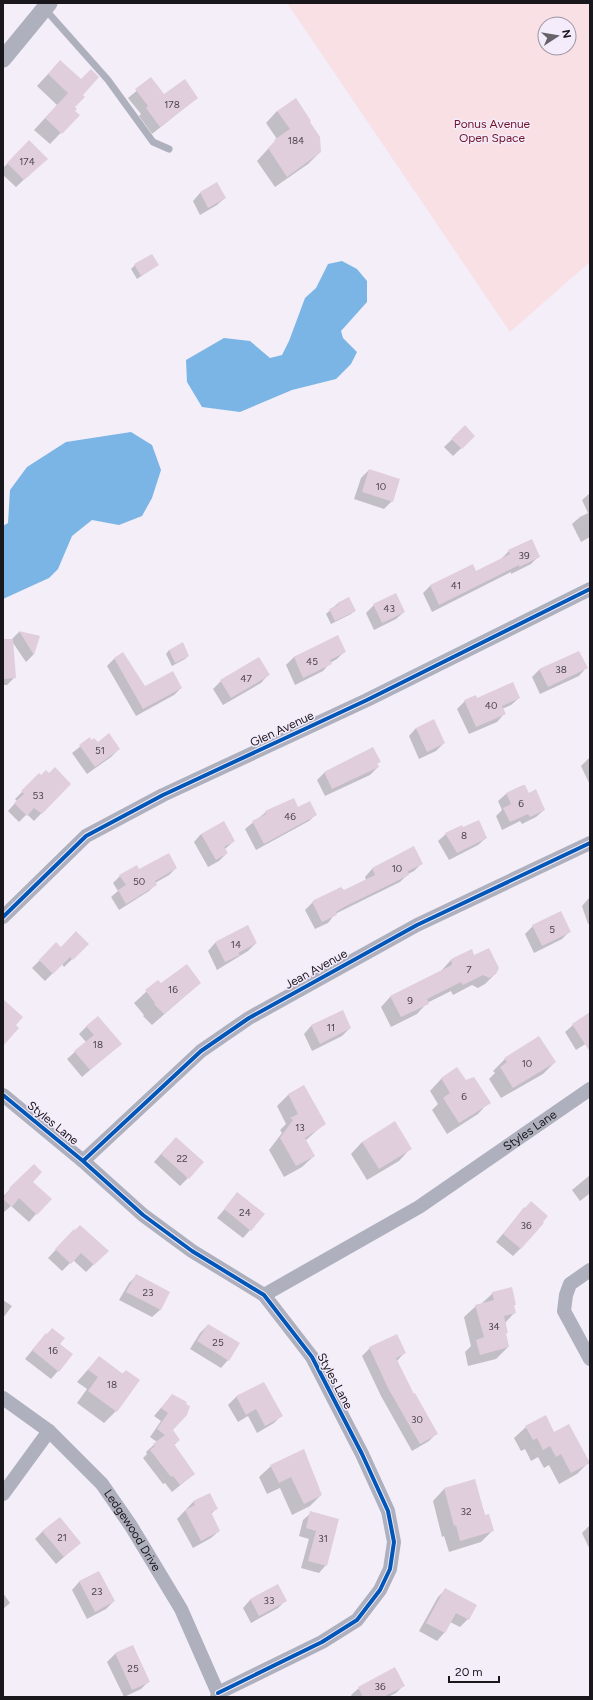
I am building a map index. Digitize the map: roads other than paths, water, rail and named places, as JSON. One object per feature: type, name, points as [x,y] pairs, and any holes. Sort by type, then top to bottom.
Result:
[{"type":"street","points":[[3,59],[46,6]]},
{"type":"street","name":"Glen Avenue","points":[[3,916],[86,836],[163,796],[367,700],[590,589]]},
{"type":"street","name":"Jean Avenue","points":[[83,1161],[201,1051],[249,1018],[417,924],[590,843]]},
{"type":"street","name":"Styles Lane","points":[[264,1295],[419,1207],[590,1089]]},
{"type":"street","name":"Styles Lane","points":[[3,1096],[83,1161],[143,1215],[186,1247],[264,1295],[312,1357],[362,1454],[388,1511],[394,1542],[390,1568],[380,1590],[357,1620],[322,1642],[217,1695]]},
{"type":"street","points":[[590,1270],[570,1284],[566,1295],[564,1311],[590,1359]]},
{"type":"street","name":"Ledgewood Drive","points":[[3,1398],[49,1431],[102,1484],[131,1526],[181,1609],[217,1695]]},
{"type":"street","points":[[3,1494],[49,1431]]},
{"type":"lane","points":[[46,6],[108,80],[153,142],[169,149]]},
{"type":"water","points":[[342,261],[357,269],[367,281],[367,302],[341,331],[343,338],[357,352],[351,364],[336,379],[292,390],[240,412],[202,407],[187,382],[186,360],[224,338],[250,341],[270,358],[282,355],[289,341],[305,298],[316,288],[328,264]]},
{"type":"water","points":[[131,432],[152,445],[161,470],[152,498],[142,516],[119,525],[92,520],[72,536],[58,569],[49,578],[3,599],[3,526],[8,523],[10,490],[27,467],[66,442]]},
{"type":"park label","name":"Ponus Avenue Open Space","points":[[492,131]]}]
